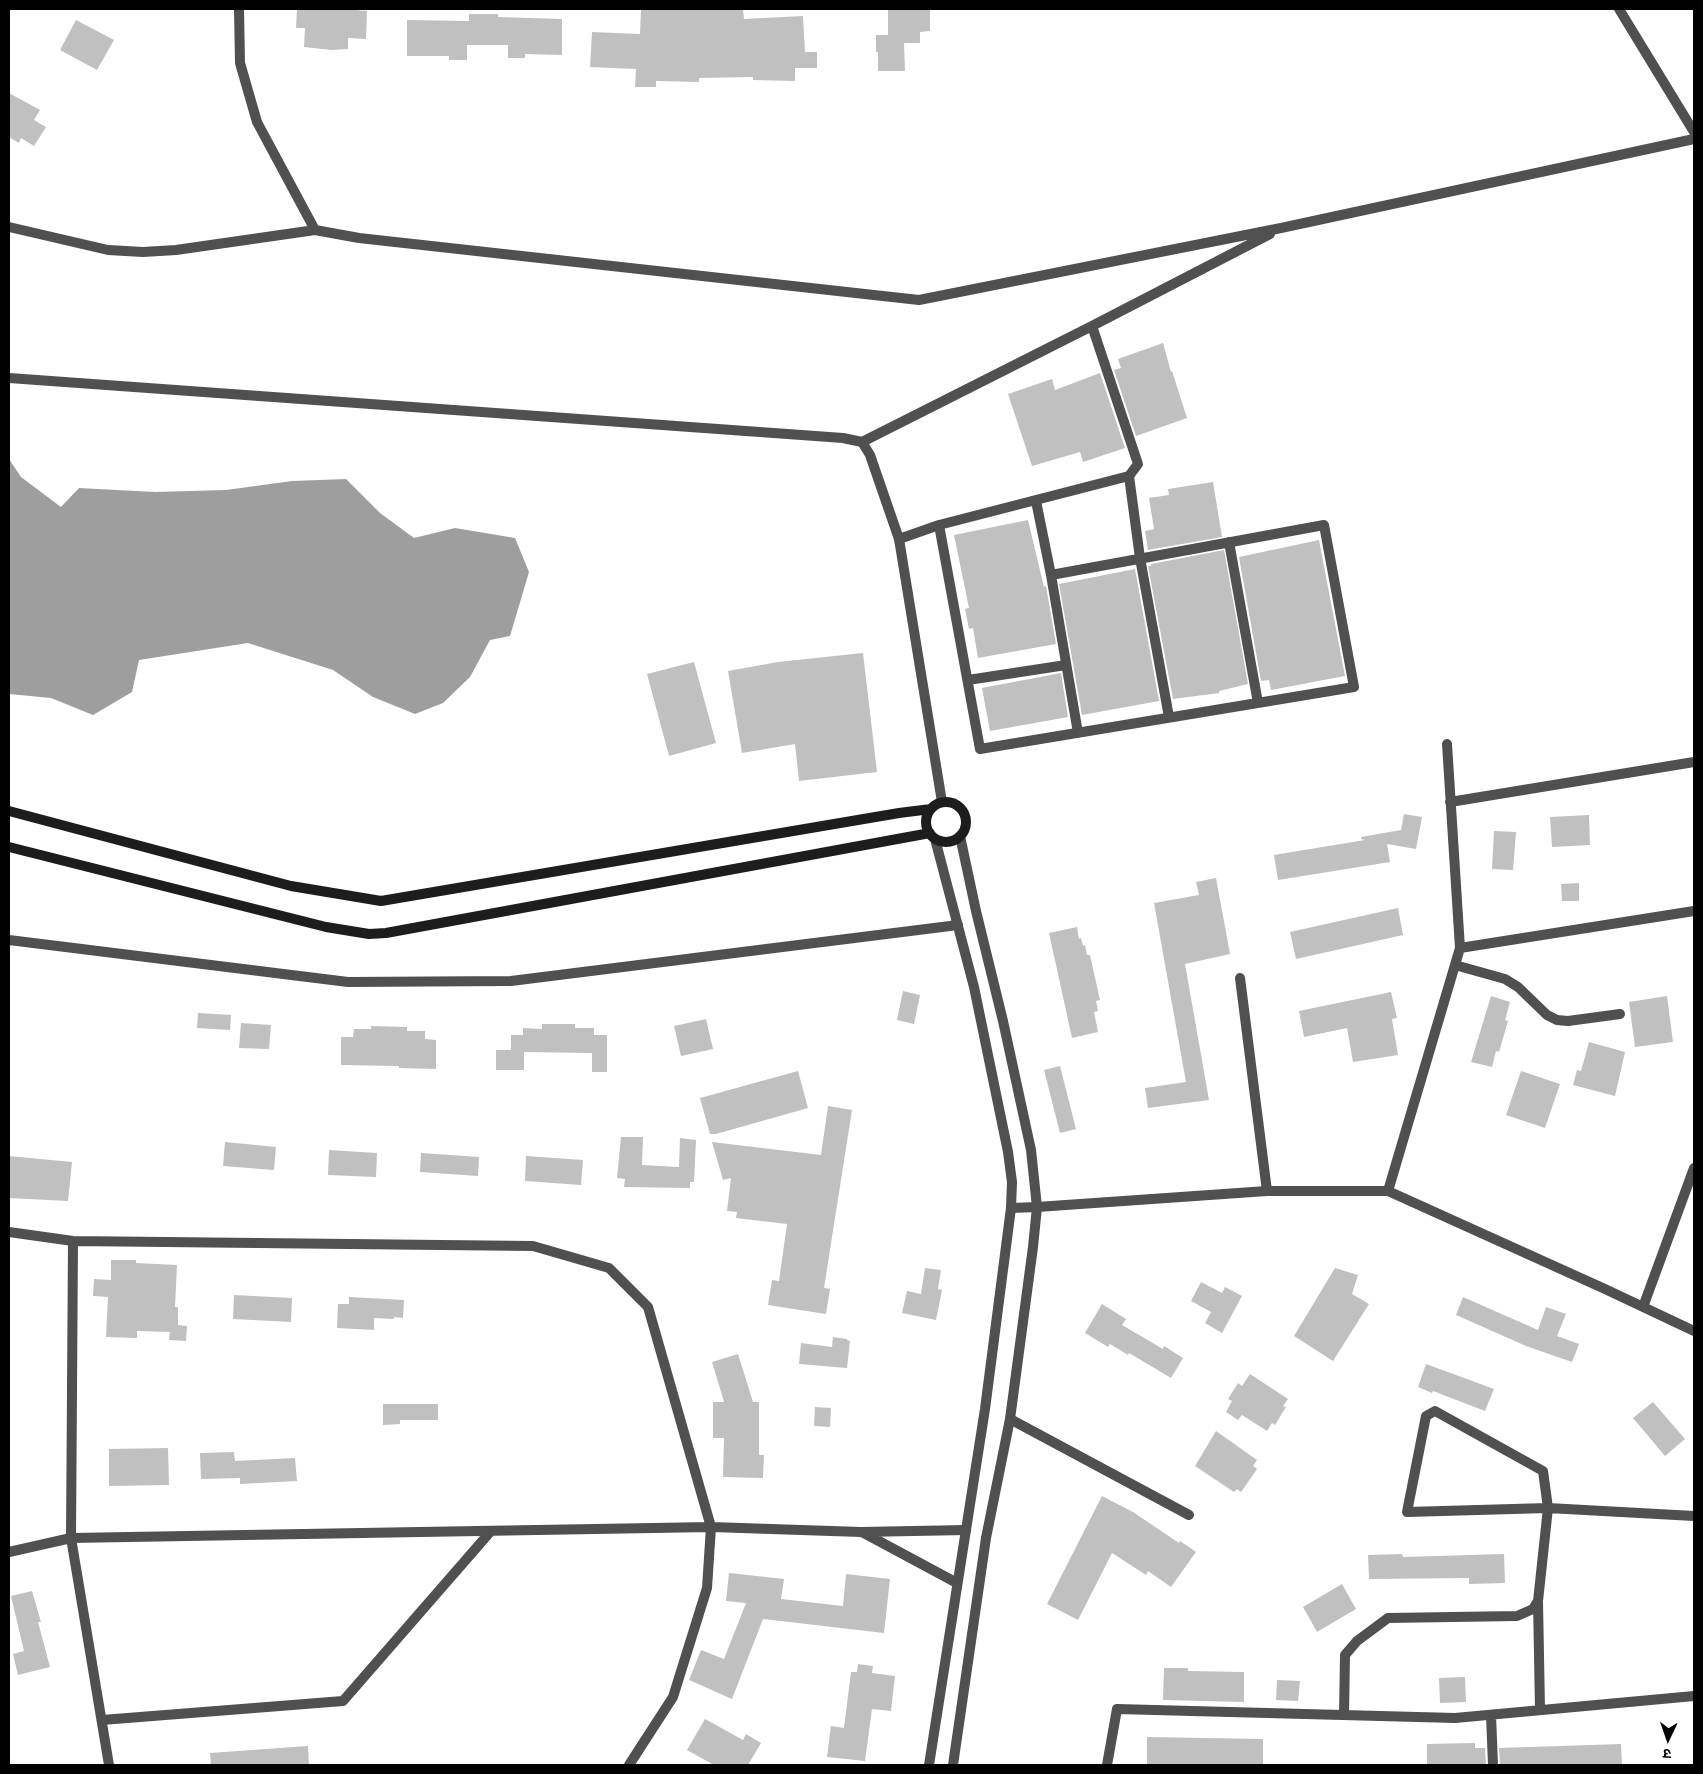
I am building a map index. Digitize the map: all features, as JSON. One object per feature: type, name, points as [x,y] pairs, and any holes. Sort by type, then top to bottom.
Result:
[{"type":"main road","points":[[9,811],[291,886],[381,901],[931,808],[942,802],[956,803],[965,813],[966,826],[960,836],[954,841],[947,842],[932,836],[386,933],[368,934],[326,927],[9,847]]},
{"type":"main road","points":[[931,808],[926,821],[932,836]]},
{"type":"street","points":[[239,9],[240,63],[257,122],[315,230]]},
{"type":"street","points":[[1619,9],[1694,132]]},
{"type":"street","points":[[9,227],[108,250],[143,252],[176,250],[315,230],[359,238],[919,300],[1281,228],[1694,139]]},
{"type":"street","points":[[9,378],[823,436],[862,442],[1281,228]]},
{"type":"street","points":[[899,539],[938,525],[1129,476],[1138,464],[1092,326]]},
{"type":"street","points":[[862,442],[870,455],[899,539],[942,802]]},
{"type":"street","points":[[1129,476],[1140,558],[1169,718]]},
{"type":"street","points":[[1036,501],[1051,575],[1078,733]]},
{"type":"street","points":[[938,525],[980,749],[1354,686],[1324,525],[1051,575]]},
{"type":"street","points":[[1229,542],[1258,703]]},
{"type":"street","points":[[968,680],[1066,665]]},
{"type":"street","points":[[1388,1191],[1460,948],[1447,744]]},
{"type":"street","points":[[1450,802],[1694,762]]},
{"type":"street","points":[[929,1765],[985,1409],[1012,1208],[1012,1182],[1008,1152],[974,987],[932,836]]},
{"type":"street","points":[[953,1765],[986,1538],[1010,1419],[1037,1207],[1031,1150],[960,836]]},
{"type":"street","points":[[1460,948],[1694,911]]},
{"type":"street","points":[[9,940],[348,982],[511,981],[958,925]]},
{"type":"street","points":[[1455,965],[1505,979],[1518,987],[1546,1015],[1557,1020],[1568,1021],[1620,1014]]},
{"type":"street","points":[[1240,978],[1267,1192]]},
{"type":"street","points":[[1643,1307],[1694,1168]]},
{"type":"street","points":[[1012,1208],[1267,1192],[1388,1191],[1694,1331]]},
{"type":"street","points":[[9,1232],[73,1241],[533,1246],[609,1268],[648,1307],[711,1527],[707,1588],[673,1697],[629,1765]]},
{"type":"street","points":[[73,1241],[71,1538],[109,1765]]},
{"type":"street","points":[[1540,1710],[1538,1601],[1548,1508],[1543,1471],[1435,1411],[1426,1416],[1407,1512],[1548,1508],[1694,1516]]},
{"type":"street","points":[[1010,1419],[1189,1515]]},
{"type":"street","points":[[9,1552],[71,1538],[711,1527],[861,1532],[966,1530]]},
{"type":"street","points":[[102,1720],[343,1701],[491,1531]]},
{"type":"street","points":[[861,1532],[957,1583]]},
{"type":"street","points":[[1344,1715],[1345,1655],[1357,1640],[1388,1618],[1516,1616],[1533,1609],[1538,1601]]},
{"type":"street","points":[[1107,1765],[1117,1709],[1455,1718],[1694,1696]]},
{"type":"street","points":[[1491,1715],[1493,1765]]},
{"type":"shaded area","points":[[9,459],[21,477],[61,507],[79,488],[155,492],[226,490],[292,481],[346,479],[380,513],[414,538],[455,528],[515,538],[529,572],[510,636],[490,640],[470,677],[443,703],[415,714],[373,697],[333,670],[248,643],[139,660],[132,692],[93,715],[51,698],[9,694]]},
{"type":"building","points":[[297,9],[367,11],[366,39],[348,38],[348,49],[332,50],[304,47],[305,28],[296,28]]},
{"type":"building","points":[[641,9],[743,9],[744,19],[803,16],[805,52],[817,52],[817,68],[795,68],[795,81],[753,80],[753,77],[699,78],[699,82],[656,81],[656,87],[635,87],[636,69],[590,67],[592,32],[640,34]]},
{"type":"building","points":[[888,9],[930,9],[930,31],[920,32],[920,43],[904,43],[905,71],[878,71],[876,35],[888,35]]},
{"type":"building","points":[[469,14],[498,14],[498,17],[562,19],[562,55],[525,54],[525,58],[508,58],[508,45],[467,45],[467,60],[449,60],[449,56],[407,56],[407,20],[469,21]]},
{"type":"building","points":[[76,20],[114,40],[97,70],[60,50]]},
{"type":"building","points":[[9,93],[40,110],[34,120],[46,127],[34,146],[21,138],[19,143],[9,137]]},
{"type":"building","points":[[1163,343],[1187,418],[1136,436],[1114,370],[1121,368],[1118,359]]},
{"type":"building","points":[[1100,373],[1125,448],[1083,462],[1080,452],[1032,466],[1008,394],[1052,379],[1055,390]]},
{"type":"building","points":[[1213,482],[1222,537],[1148,550],[1145,531],[1154,529],[1149,498],[1169,495],[1168,489]]},
{"type":"building","points":[[1028,520],[1044,587],[1046,586],[1056,644],[978,658],[973,628],[969,629],[965,609],[969,608],[954,535]]},
{"type":"building","points":[[1319,540],[1345,676],[1271,690],[1269,680],[1261,681],[1239,557]]},
{"type":"building","points":[[1224,550],[1248,684],[1219,691],[1219,693],[1173,699],[1148,566]]},
{"type":"building","points":[[1135,569],[1159,701],[1082,715],[1059,584]]},
{"type":"building","points":[[863,653],[877,772],[799,781],[795,744],[742,753],[728,671],[778,662]]},
{"type":"building","points":[[694,662],[716,743],[669,756],[647,674]]},
{"type":"building","points":[[1061,673],[1068,717],[990,731],[982,688]]},
{"type":"building","points":[[1404,814],[1422,817],[1416,849],[1387,844],[1390,862],[1278,880],[1274,855],[1365,840],[1361,839],[1361,837],[1401,830]]},
{"type":"building","points":[[1589,815],[1590,845],[1552,847],[1550,817]]},
{"type":"building","points":[[1494,831],[1516,832],[1513,870],[1492,869]]},
{"type":"building","points":[[1216,878],[1230,954],[1185,964],[1209,1100],[1148,1108],[1145,1088],[1186,1082],[1154,903],[1199,895],[1196,882]]},
{"type":"building","points":[[1579,883],[1579,901],[1562,901],[1561,884]]},
{"type":"building","points":[[1398,908],[1403,935],[1296,959],[1290,932]]},
{"type":"building","points":[[1077,927],[1079,939],[1081,938],[1083,946],[1085,945],[1087,955],[1090,955],[1100,1000],[1096,1001],[1098,1011],[1094,1012],[1098,1032],[1072,1038],[1049,933]]},
{"type":"building","points":[[903,991],[920,995],[914,1024],[897,1020]]},
{"type":"building","points":[[1391,992],[1397,1018],[1392,1019],[1398,1055],[1353,1062],[1347,1028],[1304,1037],[1299,1011]]},
{"type":"building","points":[[1491,996],[1510,1002],[1505,1020],[1508,1021],[1499,1052],[1496,1051],[1492,1067],[1471,1062]]},
{"type":"building","points":[[1667,996],[1673,1042],[1635,1047],[1629,1002]]},
{"type":"building","points":[[198,1013],[231,1015],[230,1030],[197,1028]]},
{"type":"building","points":[[706,1019],[713,1049],[681,1056],[674,1026]]},
{"type":"building","points":[[241,1023],[271,1025],[269,1049],[239,1048]]},
{"type":"building","points":[[542,1024],[575,1024],[575,1028],[594,1028],[594,1035],[607,1035],[607,1072],[592,1072],[592,1053],[524,1052],[524,1070],[496,1070],[496,1050],[511,1050],[511,1035],[523,1035],[523,1028],[542,1029]]},
{"type":"building","points":[[371,1026],[407,1027],[407,1031],[425,1031],[425,1039],[436,1040],[436,1069],[341,1065],[341,1037],[353,1037],[354,1029],[371,1029]]},
{"type":"building","points":[[1589,1042],[1625,1052],[1615,1096],[1573,1085],[1577,1070],[1581,1071]]},
{"type":"building","points":[[1060,1066],[1076,1129],[1060,1133],[1044,1070]]},
{"type":"building","points":[[798,1071],[808,1108],[716,1134],[710,1134],[700,1098]]},
{"type":"building","points":[[1521,1071],[1560,1084],[1545,1128],[1506,1115]]},
{"type":"building","points":[[828,1106],[852,1110],[824,1288],[830,1289],[826,1314],[768,1305],[772,1280],[779,1281],[787,1224],[736,1218],[737,1212],[727,1211],[731,1178],[723,1180],[712,1142],[821,1155]]},
{"type":"building","points":[[621,1137],[643,1137],[642,1165],[679,1167],[680,1138],[696,1140],[694,1182],[690,1182],[690,1188],[624,1187],[625,1179],[617,1178]]},
{"type":"building","points":[[225,1142],[276,1147],[274,1170],[223,1166]]},
{"type":"building","points":[[329,1150],[377,1153],[376,1177],[328,1175]]},
{"type":"building","points":[[421,1153],[479,1157],[478,1176],[420,1172]]},
{"type":"building","points":[[9,1156],[72,1162],[68,1201],[9,1198]]},
{"type":"building","points":[[526,1156],[583,1160],[581,1185],[525,1181]]},
{"type":"building","points":[[111,1260],[136,1260],[136,1263],[177,1265],[175,1307],[178,1307],[178,1325],[187,1326],[186,1341],[169,1340],[170,1332],[137,1331],[137,1338],[106,1337],[108,1297],[93,1296],[94,1279],[111,1280]]},
{"type":"building","points":[[925,1268],[941,1270],[938,1289],[942,1290],[936,1320],[902,1313],[907,1291],[921,1294]]},
{"type":"building","points":[[1335,1268],[1358,1275],[1352,1294],[1369,1304],[1333,1361],[1294,1336]]},
{"type":"building","points":[[1201,1282],[1222,1293],[1225,1287],[1242,1296],[1222,1333],[1205,1323],[1211,1312],[1191,1301]]},
{"type":"building","points":[[234,1295],[292,1298],[291,1322],[233,1319]]},
{"type":"building","points":[[349,1297],[404,1300],[403,1318],[374,1318],[374,1330],[337,1328],[338,1304],[349,1304]]},
{"type":"building","points":[[1463,1297],[1538,1330],[1546,1307],[1566,1314],[1557,1336],[1579,1344],[1572,1362],[1526,1346],[1456,1315]]},
{"type":"building","points":[[1102,1304],[1126,1319],[1122,1325],[1163,1349],[1164,1346],[1183,1358],[1171,1378],[1129,1353],[1128,1355],[1110,1344],[1108,1347],[1085,1333]]},
{"type":"building","points":[[833,1337],[850,1341],[847,1368],[799,1364],[801,1343],[832,1347]]},
{"type":"building","points":[[738,1354],[753,1402],[759,1402],[759,1455],[764,1455],[763,1478],[723,1477],[724,1438],[713,1438],[713,1402],[724,1402],[712,1362]]},
{"type":"building","points":[[1426,1364],[1494,1389],[1485,1411],[1418,1387]]},
{"type":"building","points":[[1250,1374],[1288,1399],[1283,1406],[1286,1407],[1275,1425],[1272,1423],[1267,1431],[1242,1415],[1238,1420],[1226,1412],[1232,1401],[1228,1399],[1238,1383],[1242,1386]]},
{"type":"building","points":[[1653,1402],[1685,1439],[1665,1456],[1633,1418]]},
{"type":"building","points":[[383,1404],[438,1404],[438,1420],[400,1420],[400,1424],[383,1425]]},
{"type":"building","points":[[815,1407],[831,1408],[830,1427],[814,1426]]},
{"type":"building","points":[[1216,1431],[1257,1460],[1253,1466],[1257,1469],[1241,1492],[1237,1489],[1234,1492],[1195,1466]]},
{"type":"building","points":[[168,1448],[169,1485],[109,1486],[109,1449]]},
{"type":"building","points":[[234,1452],[235,1461],[295,1458],[297,1481],[240,1484],[240,1478],[201,1479],[200,1453]]},
{"type":"building","points":[[1102,1496],[1133,1512],[1179,1543],[1180,1541],[1196,1552],[1171,1587],[1148,1571],[1146,1575],[1112,1553],[1078,1620],[1047,1604]]},
{"type":"building","points":[[1402,1554],[1403,1557],[1504,1554],[1505,1583],[1469,1584],[1469,1578],[1369,1579],[1368,1555]]},
{"type":"building","points":[[729,1573],[784,1579],[781,1599],[843,1606],[846,1574],[890,1579],[884,1633],[763,1619],[732,1699],[689,1680],[701,1650],[724,1659],[746,1603],[726,1601]]},
{"type":"building","points":[[1342,1584],[1356,1609],[1317,1632],[1303,1607]]},
{"type":"building","points":[[32,1591],[41,1622],[38,1622],[50,1667],[18,1675],[13,1654],[24,1651],[11,1596]]},
{"type":"building","points":[[858,1664],[873,1666],[872,1673],[895,1676],[891,1711],[872,1709],[865,1761],[827,1757],[831,1726],[844,1728],[851,1672],[857,1672]]},
{"type":"building","points":[[1164,1668],[1188,1668],[1188,1671],[1244,1672],[1244,1702],[1163,1700]]},
{"type":"building","points":[[1465,1677],[1466,1702],[1440,1703],[1439,1678]]},
{"type":"building","points":[[1277,1680],[1300,1681],[1298,1701],[1276,1700]]},
{"type":"building","points":[[705,1719],[743,1740],[746,1734],[761,1743],[748,1765],[714,1765],[687,1750]]},
{"type":"building","points":[[1147,1737],[1263,1739],[1263,1765],[1147,1765]]},
{"type":"building","points":[[1475,1743],[1475,1748],[1485,1748],[1486,1765],[1427,1765],[1427,1744]]},
{"type":"building","points":[[1621,1744],[1622,1765],[1500,1765],[1499,1748]]},
{"type":"building","points":[[308,1746],[309,1765],[211,1765],[210,1753]]}]
